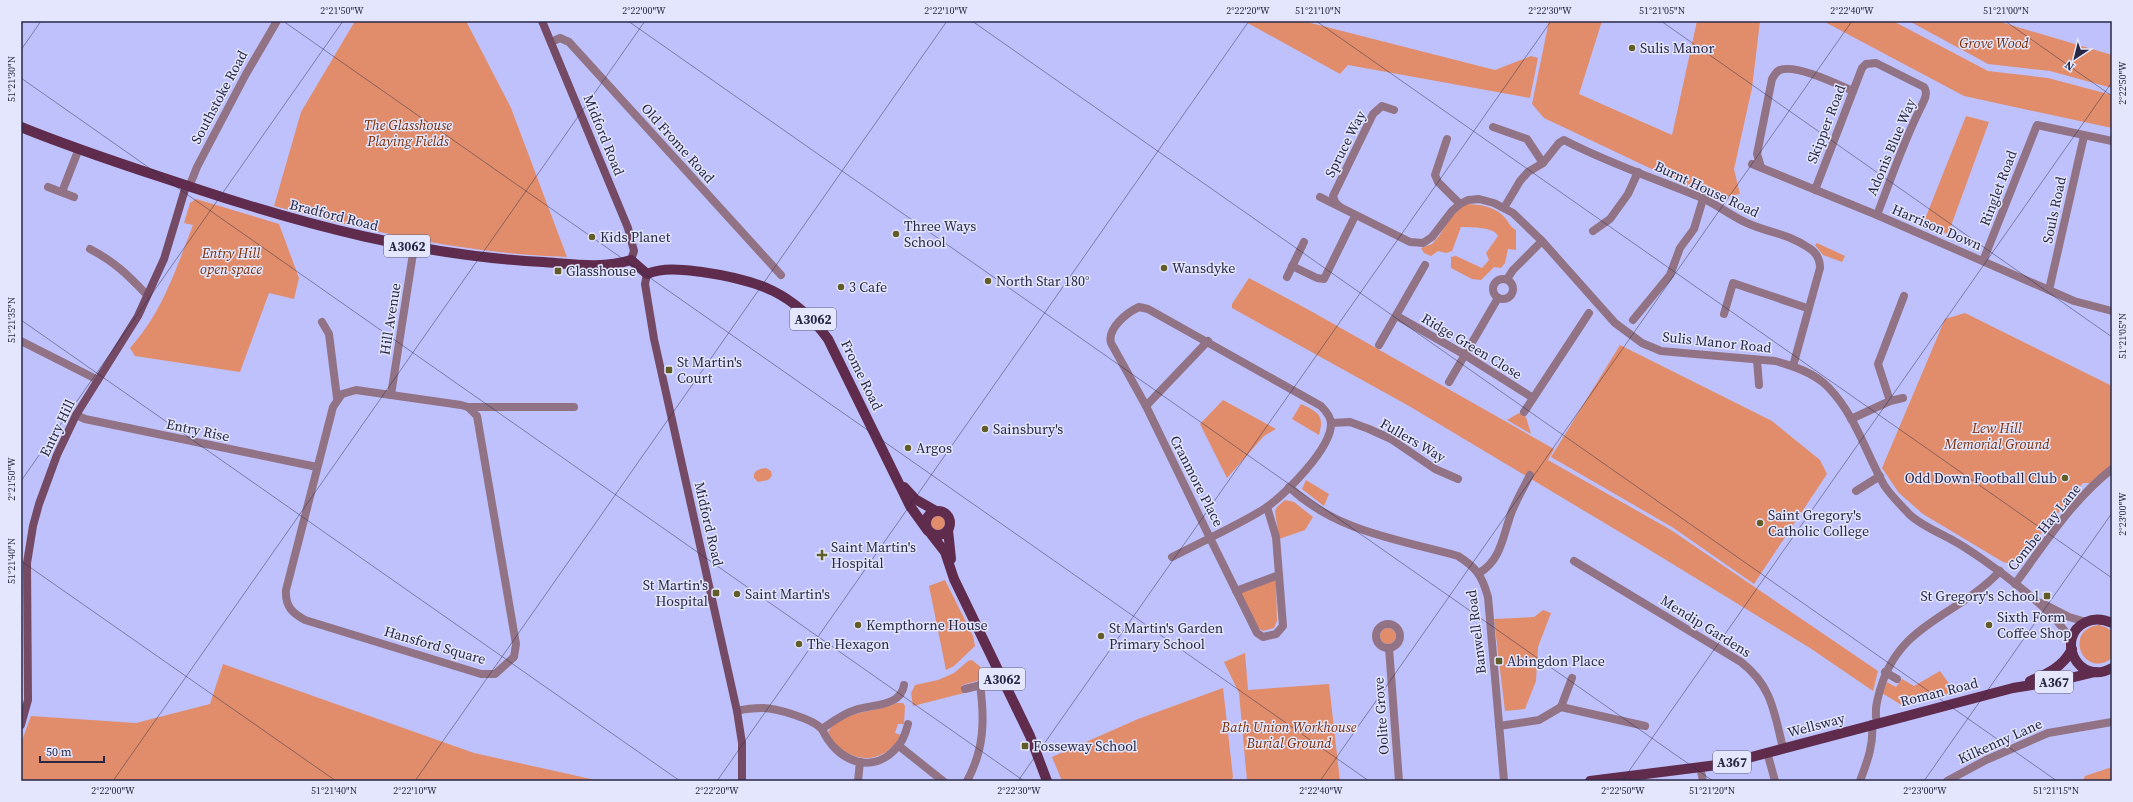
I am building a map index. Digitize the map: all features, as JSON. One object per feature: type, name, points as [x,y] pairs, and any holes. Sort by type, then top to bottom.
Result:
[{"type":"main road","name":"Midford Road","points":[[542,21],[628,228],[634,251],[631,260]]},
{"type":"main road","name":"Bradford Road","points":[[21,127],[78,151],[303,222],[372,240],[526,262],[609,265],[631,260]]},
{"type":"main road","name":"Entry Hill","points":[[21,725],[28,700],[27,563],[32,526],[54,462],[76,415],[138,316],[164,259],[188,186]]},
{"type":"main road","points":[[631,260],[647,274]]},
{"type":"main road","name":"Frome Road","points":[[647,274],[656,270],[672,269],[734,277],[777,292],[802,308],[816,322],[828,338],[910,506],[943,548],[954,579],[1030,736],[1047,781]]},
{"type":"main road","name":"Midford Road","points":[[647,274],[645,284],[654,339],[737,711],[742,743],[742,781]]},
{"type":"main road","name":"Frome Road","points":[[897,477],[915,499],[936,511],[944,513],[949,518],[948,530],[954,579]]},
{"type":"main road","points":[[936,511],[927,517],[925,524],[930,533],[943,535],[948,530]]},
{"type":"main road","points":[[2086,622],[2099,619],[2112,623]]},
{"type":"main road","name":"Roman Road","points":[[2013,688],[2057,668],[2068,656],[2076,630],[2086,622]]},
{"type":"main road","points":[[2071,647],[2076,663],[2088,671],[2095,672]]},
{"type":"main road","name":"Roman Road","points":[[1874,723],[2013,688],[2062,680],[2112,668]]},
{"type":"main road","name":"Wellsway","points":[[1590,781],[1725,764],[1874,723]]},
{"type":"street","name":"Southstoke Road","points":[[188,186],[246,74],[277,21]]},
{"type":"street","name":"Old Frome Road","points":[[551,42],[560,38],[565,38],[569,42],[782,276]]},
{"type":"street","name":"Adonis Blue Way","points":[[1862,68],[1866,64],[1876,63],[1924,87],[1926,90],[1926,97],[1908,133],[1877,215]]},
{"type":"street","name":"Skipper Road","points":[[1815,190],[1862,68]]},
{"type":"street","points":[[1761,167],[1757,154],[1772,79],[1776,73],[1781,70],[1793,70],[1811,74],[1853,91]]},
{"type":"street","name":"Spruce Way","points":[[1339,207],[1333,196],[1373,114],[1382,106],[1394,110]]},
{"type":"street","name":"Ringlet Road","points":[[1983,261],[2037,125],[2084,136]]},
{"type":"street","points":[[1493,127],[1528,139],[1543,163]]},
{"type":"street","points":[[2084,136],[2112,142]]},
{"type":"street","name":"Souls Road","points":[[2049,290],[2084,136]]},
{"type":"street","points":[[1320,197],[1355,216],[1410,242],[1423,243],[1432,237],[1452,210],[1460,204],[1438,182],[1435,175],[1447,139]]},
{"type":"street","name":"Burnt House Road","points":[[1504,208],[1520,181],[1528,172],[1543,163],[1559,143],[1564,140],[1587,152],[1703,199],[1745,222],[1792,238],[1815,253],[1820,262],[1820,268],[1807,308],[1793,366]]},
{"type":"street","points":[[62,192],[78,151]]},
{"type":"street","name":"Harrison Down","points":[[1752,164],[1877,215],[2074,301],[2112,311]]},
{"type":"street","points":[[1593,231],[1610,219],[1628,194],[1638,172]]},
{"type":"street","points":[[48,187],[74,197]]},
{"type":"street","points":[[1633,320],[1670,274],[1680,248],[1694,229],[1703,199]]},
{"type":"street","name":"Sulis Manor Road","points":[[1460,204],[1468,200],[1479,200],[1513,212],[1542,241],[1615,323],[1642,343],[1661,351],[1775,361],[1793,366],[1818,378],[1829,387],[1851,419],[1885,486],[1911,516],[1955,541],[2000,571],[2057,621],[2069,636],[2071,647]]},
{"type":"street","points":[[1292,266],[1317,278],[1324,279],[1355,216]]},
{"type":"street","points":[[1507,279],[1513,287],[1513,293],[1505,299],[1498,298],[1494,293],[1494,284],[1498,280],[1507,279],[1542,241]]},
{"type":"street","points":[[1287,277],[1304,242]]},
{"type":"street","name":"Hill Avenue","points":[[391,395],[414,247]]},
{"type":"street","points":[[90,249],[112,261],[121,268],[147,296]]},
{"type":"street","points":[[1379,345],[1426,264]]},
{"type":"street","points":[[1724,314],[1733,283],[1807,308]]},
{"type":"street","points":[[1890,401],[1878,364],[1904,296]]},
{"type":"street","points":[[1449,382],[1498,298]]},
{"type":"street","name":"Cranmore Place","points":[[1143,308],[1208,341],[1322,406],[1332,423],[1330,431],[1311,464],[1289,487],[1266,507],[1210,538],[1146,406],[1111,343],[1110,333],[1113,328],[1134,310],[1143,308]]},
{"type":"street","points":[[1524,412],[1589,313]]},
{"type":"street","name":"Ridge Green Close","points":[[1397,316],[1465,355],[1533,398]]},
{"type":"street","points":[[322,322],[331,341],[337,398],[349,391],[356,390],[468,407],[574,407]]},
{"type":"street","points":[[21,341],[98,380]]},
{"type":"street","points":[[1146,406],[1208,341]]},
{"type":"street","points":[[1757,360],[1759,385]]},
{"type":"street","name":"Hansford Square","points":[[337,398],[332,407],[286,590],[287,604],[290,610],[301,618],[320,624],[481,674],[495,674],[514,657],[516,644],[477,416],[468,407]]},
{"type":"street","points":[[1851,419],[1890,401],[1903,398]]},
{"type":"street","name":"Entry Rise","points":[[76,415],[93,421],[317,468]]},
{"type":"street","name":"Fullers Way","points":[[1332,423],[1350,422],[1369,429],[1391,439],[1435,469],[1458,479]]},
{"type":"street","name":"Combe Hay Lane","points":[[2015,584],[2057,527],[2095,484],[2112,470]]},
{"type":"street","points":[[1479,573],[1488,568],[1497,558],[1512,512],[1530,475]]},
{"type":"street","points":[[1856,491],[1880,476]]},
{"type":"street","name":"Banwell Road","points":[[1289,487],[1300,498],[1332,519],[1364,531],[1458,556],[1470,564],[1479,573],[1488,597],[1504,781]]},
{"type":"street","points":[[1172,557],[1210,538],[1257,633],[1263,637],[1269,637],[1276,634],[1283,626],[1279,575],[1276,537],[1266,507]]},
{"type":"street","name":"Mendip Gardens","points":[[1574,561],[1741,662],[1755,672],[1765,686],[1771,700],[1783,748]]},
{"type":"street","name":"Combe Hay Lane","points":[[1860,781],[1871,748],[1875,707],[1885,672],[1902,645],[1920,630],[1975,594],[2000,571]]},
{"type":"street","points":[[1236,591],[1279,575]]},
{"type":"street","name":"Sulis Manor Road","points":[[2026,594],[2069,617],[2086,622]]},
{"type":"street","name":"Oolite Grove","points":[[1389,648],[1399,781]]},
{"type":"street","points":[[1885,672],[1897,679]]},
{"type":"street","points":[[1499,726],[1539,720],[1561,707],[1572,678]]},
{"type":"street","points":[[965,689],[993,682]]},
{"type":"street","points":[[822,729],[837,718],[854,710],[895,700],[903,693],[904,685]]},
{"type":"street","points":[[967,781],[977,759],[983,734],[984,710],[980,685]]},
{"type":"street","points":[[1561,707],[1645,726]]},
{"type":"street","points":[[737,711],[763,708],[776,710],[815,723],[822,729],[832,747],[839,754],[860,762],[884,758],[899,746],[908,724]]},
{"type":"street","name":"Kilkenny Lane","points":[[1947,781],[1986,760],[2048,732],[2112,722]]},
{"type":"street","points":[[899,746],[943,781]]},
{"type":"street","points":[[1767,752],[1775,781]]},
{"type":"street","points":[[858,781],[860,762]]},
{"type":"street","points":[[1700,767],[1703,781]]},
{"type":"green space","name":"The Glasshouse Playing Fields","points":[[355,21],[466,21],[511,108],[567,257],[493,251],[419,240],[346,225],[274,206],[301,112]]},
{"type":"green space","points":[[1244,21],[1303,21],[1495,70],[1531,56],[1538,58],[1530,98],[1348,65],[1340,74]]},
{"type":"green space","points":[[1549,21],[1602,21],[1579,94],[1672,135],[1697,21],[1760,21],[1752,88],[1734,169],[1740,194],[1715,199],[1544,118],[1532,104]]},
{"type":"green space","points":[[1823,21],[1893,21],[1988,71],[2048,78],[2112,95],[2112,128],[1964,96]]},
{"type":"green space","name":"Grove Wood","points":[[1909,21],[1997,21],[2112,55],[2112,88],[2050,71],[1988,64]]},
{"type":"green space","points":[[1966,116],[1989,122],[1948,234],[1923,224]]},
{"type":"green space","name":"Entry Hill open space","points":[[196,199],[279,224],[299,278],[294,299],[269,293],[240,372],[135,356],[130,348],[151,320],[167,290],[193,225],[184,223],[190,203]]},
{"type":"green space","points":[[1466,204],[1493,209],[1502,215],[1511,227],[1516,230],[1516,250],[1508,249],[1505,263],[1501,268],[1494,267],[1481,280],[1472,279],[1451,268],[1451,257],[1456,256],[1482,268],[1489,260],[1486,253],[1498,236],[1492,231],[1481,228],[1461,227],[1452,251],[1446,253],[1438,251],[1431,256],[1424,253],[1421,248],[1432,244],[1451,217]]},
{"type":"green space","points":[[1817,243],[1845,256],[1842,262],[1823,255],[1815,245]]},
{"type":"green space","points":[[1249,278],[1309,310],[1554,449],[1548,460],[1671,530],[1878,671],[1873,691],[1810,648],[1409,406],[1232,308],[1232,304]]},
{"type":"green space","name":"Lew Hill Memorial Ground","points":[[1965,313],[2112,386],[2112,466],[2092,483],[2083,483],[2023,555],[2012,564],[2003,562],[1923,514],[1899,493],[1882,468],[1945,319]]},
{"type":"green space","points":[[1620,345],[1772,421],[1820,460],[1827,474],[1754,584],[1672,527],[1551,457]]},
{"type":"green space","points":[[1223,400],[1276,429],[1264,436],[1227,478],[1200,424]]},
{"type":"green space","points":[[1301,404],[1312,409],[1319,415],[1321,428],[1319,435],[1292,419]]},
{"type":"green space","points":[[1519,413],[1526,417],[1531,434],[1507,420]]},
{"type":"green space","points":[[766,468],[771,471],[772,476],[768,480],[758,482],[754,478],[755,473],[759,469]]},
{"type":"green space","points":[[1306,480],[1329,494],[1324,506],[1302,489]]},
{"type":"green space","points":[[1285,500],[1294,502],[1313,517],[1305,530],[1279,539],[1275,511],[1277,507]]},
{"type":"green space","points":[[935,516],[941,516],[945,520],[945,526],[941,530],[935,530],[931,526],[931,520]]},
{"type":"green space","points":[[945,580],[973,636],[975,646],[954,666],[946,670],[929,586]]},
{"type":"green space","points":[[1276,580],[1277,621],[1274,628],[1263,631],[1258,628],[1240,592]]},
{"type":"green space","points":[[1543,610],[1551,613],[1538,647],[1536,681],[1525,709],[1505,711],[1494,619],[1534,617]]},
{"type":"green space","points":[[2099,625],[2112,631],[2112,658],[2102,663],[2093,663],[2086,659],[2081,652],[2079,643],[2081,635],[2088,629]]},
{"type":"green space","points":[[1385,628],[1391,628],[1396,633],[1394,642],[1391,644],[1385,644],[1380,639],[1380,633]]},
{"type":"green space","name":"Bath Union Workhouse Burial Ground","points":[[1245,653],[1248,690],[1329,684],[1340,781],[1247,781],[1239,693],[1224,662]]},
{"type":"green space","points":[[972,660],[983,669],[984,679],[962,685],[964,693],[913,706],[911,693],[915,685],[938,680],[954,673],[968,661]]},
{"type":"green space","points":[[223,664],[474,753],[600,781],[21,781],[21,743],[31,716],[136,723],[210,704]]},
{"type":"green space","points":[[1940,671],[1955,692],[1903,706],[1882,693],[1887,682],[1896,687],[1902,679],[1914,686]]},
{"type":"green space","points":[[1223,688],[1233,777],[1231,781],[1062,781],[1052,757],[1138,719]]},
{"type":"green space","points":[[897,703],[903,703],[905,706],[904,724],[898,724],[895,733],[901,735],[891,748],[879,756],[872,758],[857,757],[838,749],[831,739],[828,732],[841,720],[850,716]]},
{"type":"green space","points":[[2112,767],[2112,781],[2083,781],[2085,776]]},
{"type":"place","name":"Sulis Manor","points":[[1632,48]]},
{"type":"place","name":"Three Ways School","points":[[896,234]]},
{"type":"place","name":"Kids Planet","points":[[592,237]]},
{"type":"place","name":"Wansdyke","points":[[1164,268]]},
{"type":"place","name":"Glasshouse","points":[[558,271]]},
{"type":"place","name":"North Star 180°","points":[[988,281]]},
{"type":"place","name":"3 Cafe","points":[[841,287]]},
{"type":"place","name":"St Martin's Court","points":[[669,370]]},
{"type":"place","name":"Sainsbury's","points":[[985,429]]},
{"type":"place","name":"Argos","points":[[908,448]]},
{"type":"place","name":"Odd Down Football Club","points":[[2065,478]]},
{"type":"place","name":"Saint Gregory's Catholic College","points":[[1760,523]]},
{"type":"place","name":"Saint Martin's Hospital","points":[[822,555]]},
{"type":"place","name":"St Martin's Hospital","points":[[716,593]]},
{"type":"place","name":"Saint Martin's","points":[[737,594]]},
{"type":"place","name":"St Gregory's School","points":[[2047,596]]},
{"type":"place","name":"Kempthorne House","points":[[858,625]]},
{"type":"place","name":"Sixth Form Coffee Shop","points":[[1989,625]]},
{"type":"place","name":"St Martin's Garden Primary School","points":[[1101,636]]},
{"type":"place","name":"The Hexagon","points":[[799,644]]},
{"type":"place","name":"Abingdon Place","points":[[1499,661]]},
{"type":"place","name":"Fosseway School","points":[[1025,746]]}]
